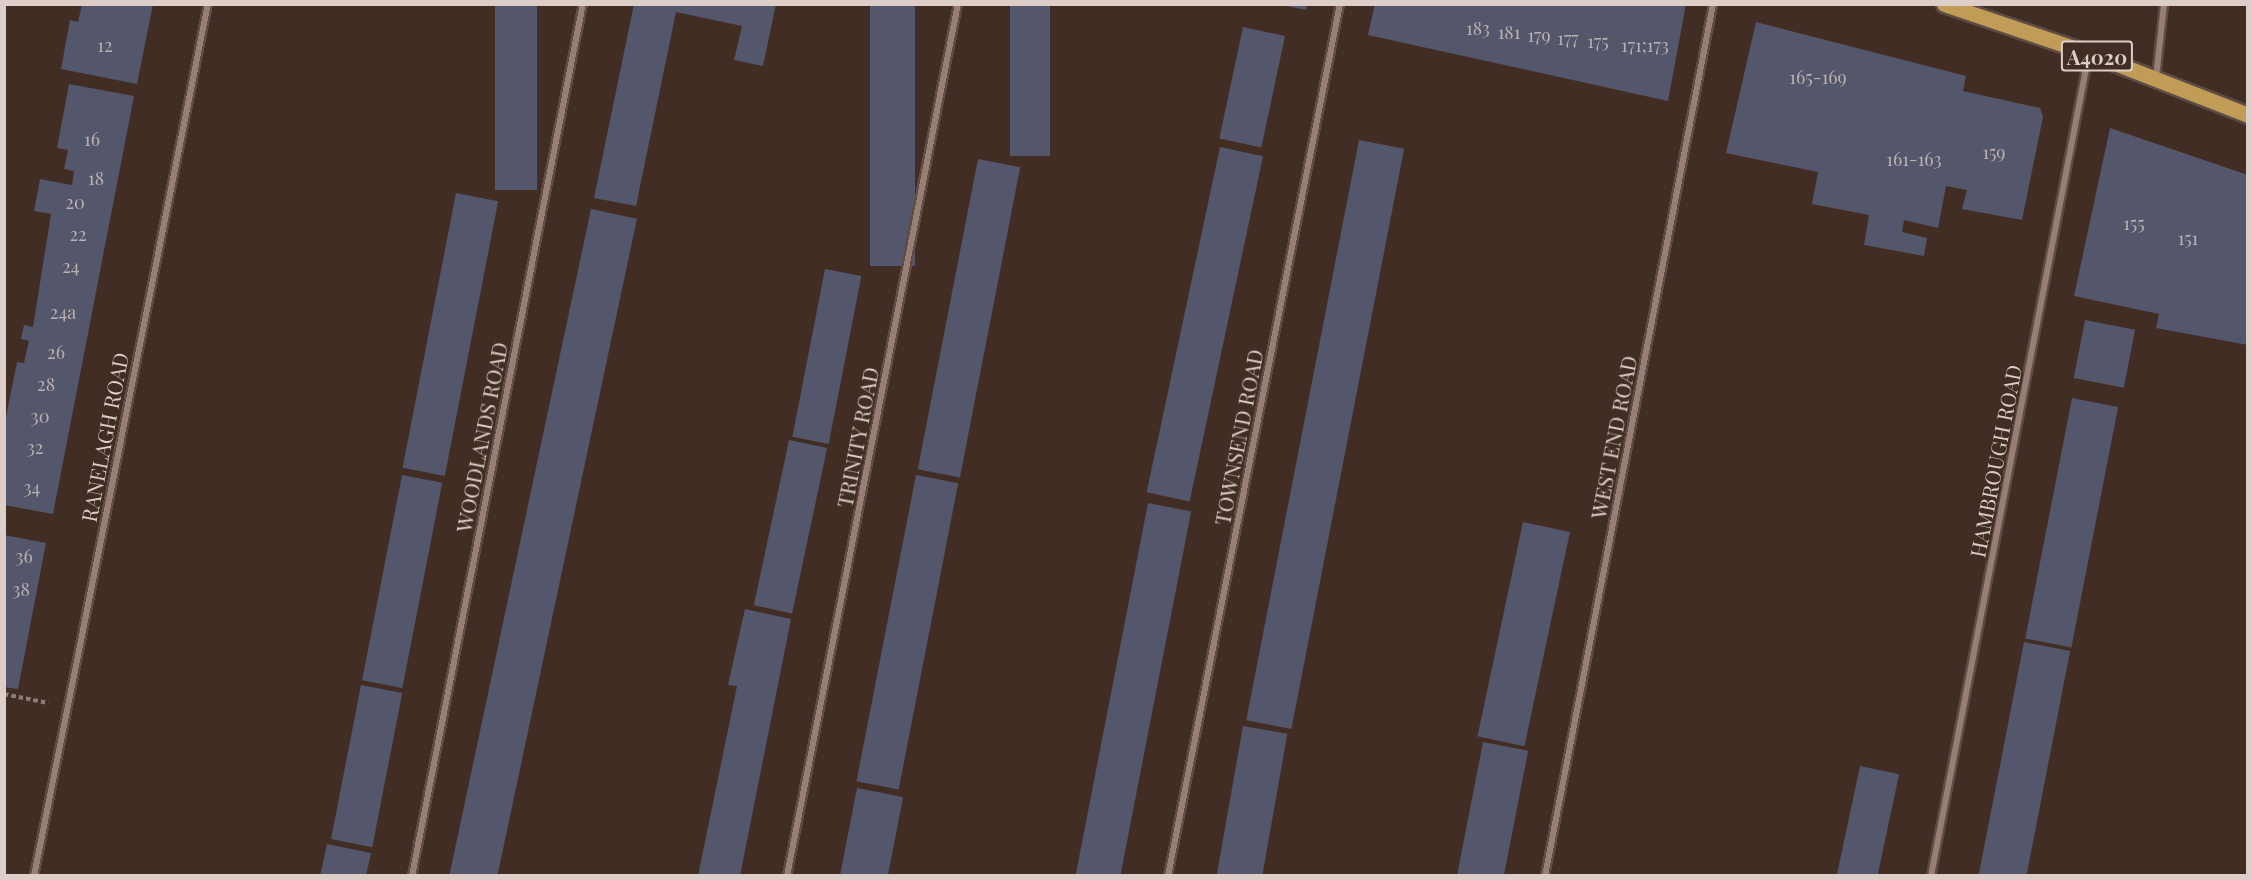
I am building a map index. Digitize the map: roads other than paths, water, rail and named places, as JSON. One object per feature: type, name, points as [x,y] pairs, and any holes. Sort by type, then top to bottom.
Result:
[{"type":"main road","name":"A4020","points":[[1944,4],[2089,53],[2247,116]]},
{"type":"street","name":"RANELAGH ROAD","points":[[34,876],[208,4]]},
{"type":"street","name":"WOODLANDS ROAD","points":[[412,876],[583,4]]},
{"type":"street","name":"TRINITY ROAD","points":[[787,876],[958,4]]},
{"type":"street","name":"TOWNSEND ROAD","points":[[1168,876],[1340,4]]},
{"type":"street","name":"WEST END ROAD","points":[[1545,876],[1713,4]]},
{"type":"street","points":[[2155,80],[2164,4]]},
{"type":"street","name":"HAMBROUGH ROAD","points":[[1931,876],[2089,53]]}]
